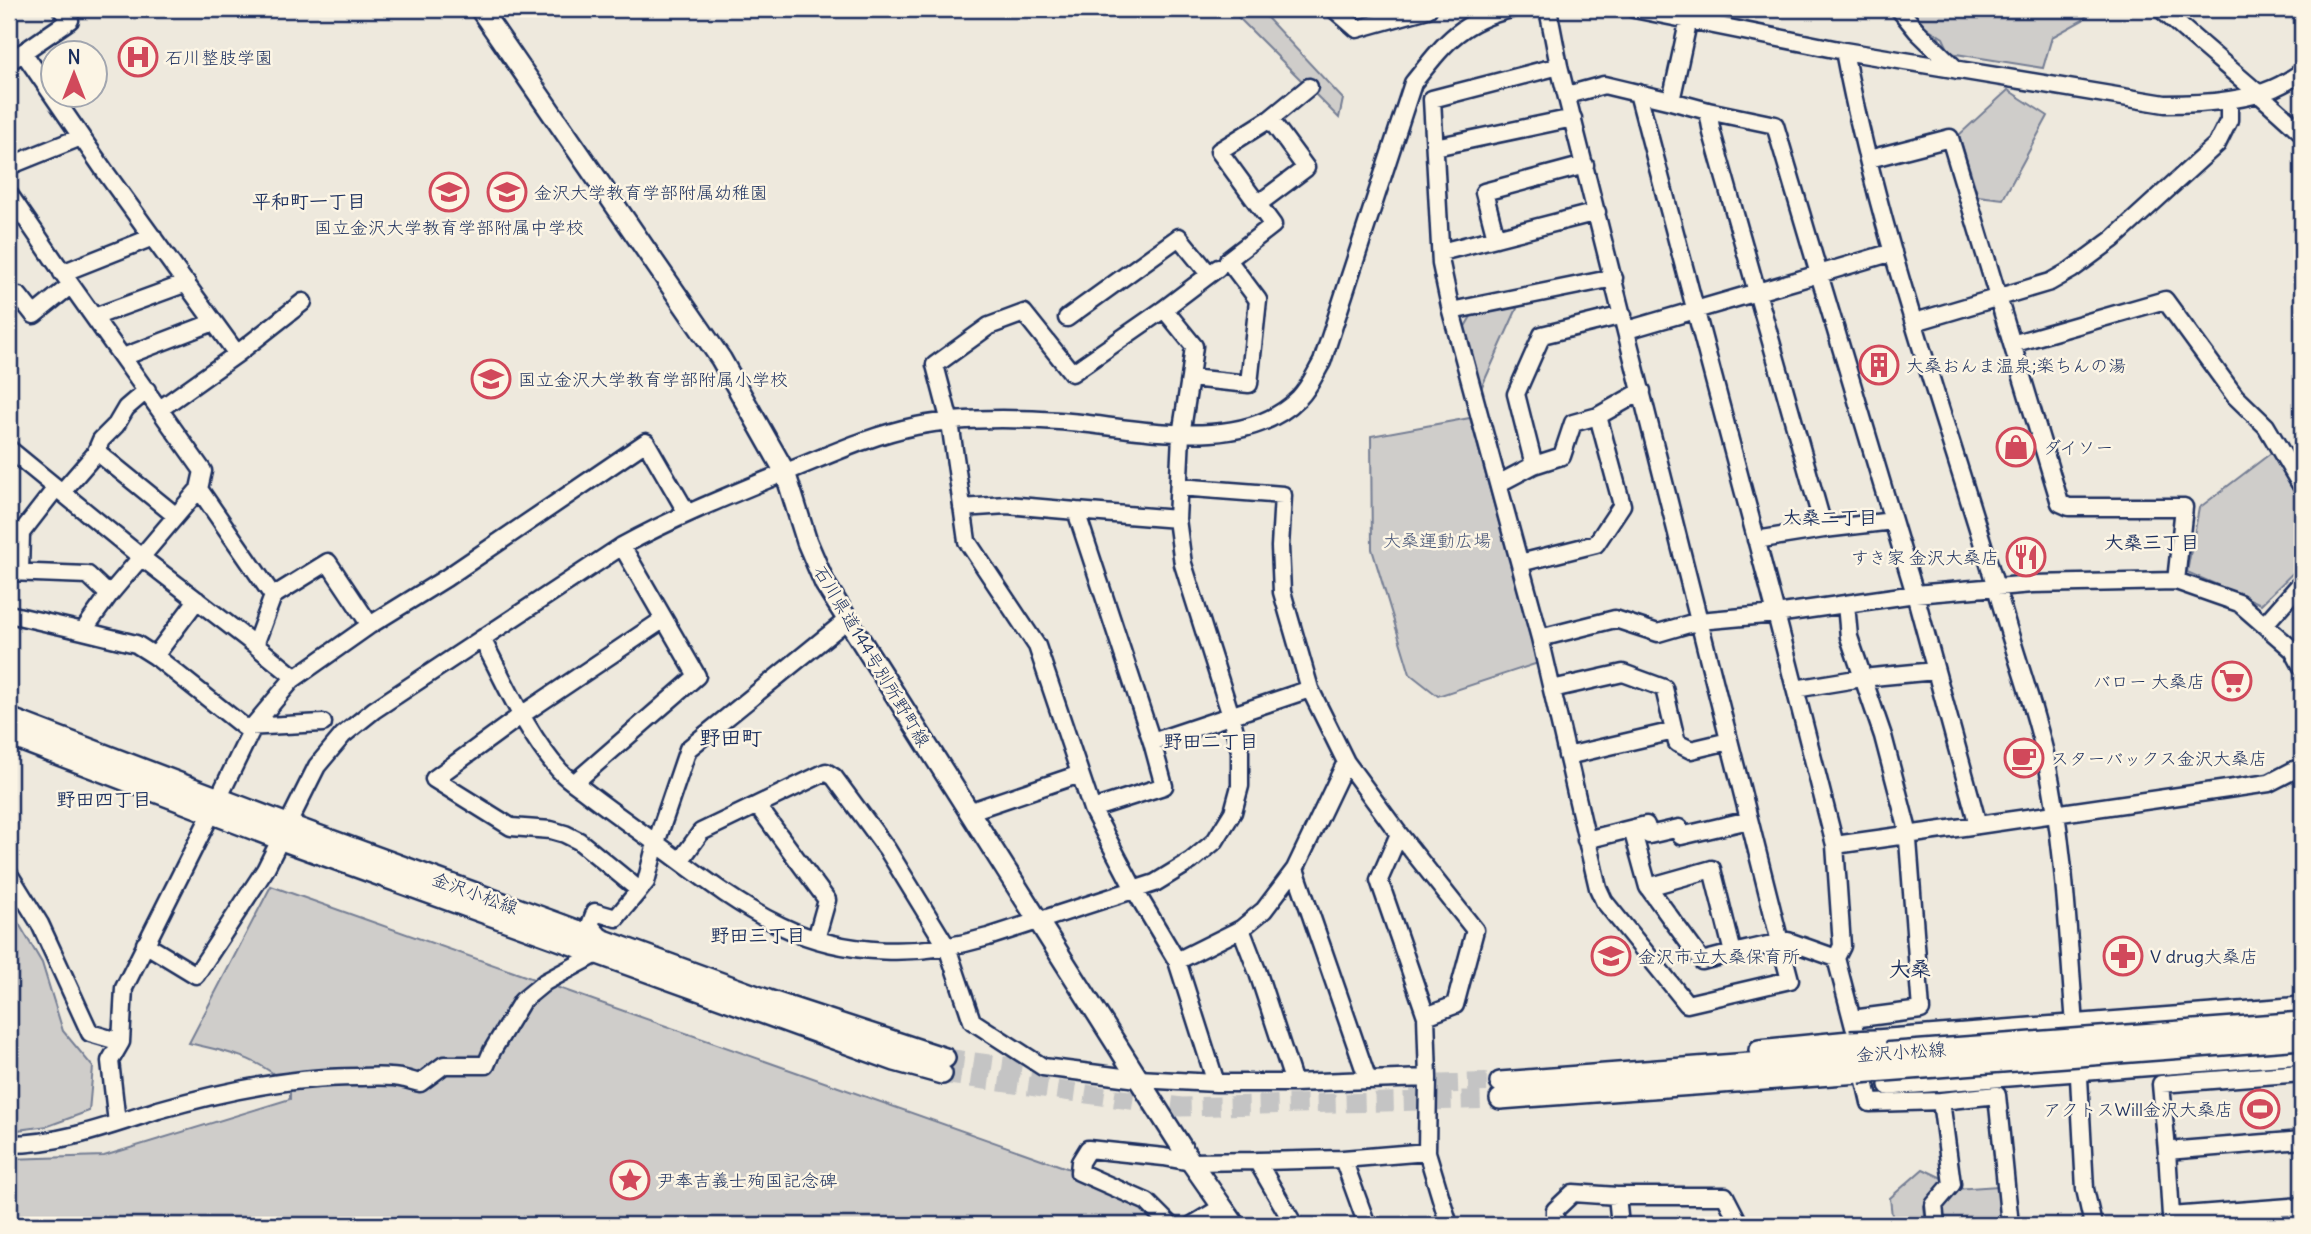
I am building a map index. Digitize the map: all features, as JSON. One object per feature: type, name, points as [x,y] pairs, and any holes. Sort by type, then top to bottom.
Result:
[{"type":"main road","name":"石川県道144号別所野町線","points":[[480,9],[721,359],[786,472],[807,542],[825,584],[1191,1162],[1235,1225]]},
{"type":"main road","name":"金沢小松線","points":[[9,718],[284,832],[600,947],[895,1061],[944,1066]]},
{"type":"main road","name":"金沢小松線","points":[[9,736],[215,805]]},
{"type":"main road","points":[[2302,1007],[1876,1040],[1856,1064],[1889,1084],[2302,1054]]},
{"type":"main road","name":"金沢小松線","points":[[2302,1022],[1856,1064],[1555,1096],[1500,1091],[1572,1077],[1856,1064],[2302,1040]]},
{"type":"street","points":[[9,62],[70,20],[61,9]]},
{"type":"street","points":[[1334,9],[1357,29],[1428,9]]},
{"type":"street","points":[[145,944],[196,975],[265,870],[317,766],[343,735],[374,710],[622,546],[687,513],[862,442],[916,426],[1027,419],[1181,435],[1231,431],[1271,418],[1301,396],[1322,362],[1413,83],[1461,29],[1489,14],[1511,9]]},
{"type":"street","points":[[1548,9],[1559,66],[1790,980],[1687,1004],[1604,901],[1598,888],[1540,638],[1451,312],[1441,252],[1432,99],[1559,66]]},
{"type":"street","points":[[1634,9],[1689,15],[1844,51],[2165,104],[2199,104],[2229,100],[2266,91],[2302,72]]},
{"type":"street","points":[[1899,9],[1917,32],[1957,70]]},
{"type":"street","points":[[2161,9],[2216,59],[2266,91],[2302,133]]},
{"type":"street","points":[[1671,101],[1689,15]]},
{"type":"street","points":[[1844,51],[1893,252],[2045,756],[2063,864],[2085,1189],[2093,1225]]},
{"type":"street","points":[[23,52],[237,354]]},
{"type":"street","points":[[1567,95],[1604,85],[1775,125],[1915,594],[1978,825]]},
{"type":"street","points":[[1216,1083],[1177,961],[1134,889],[1092,809],[1037,646],[967,541],[950,422],[935,365],[989,326],[1024,313],[1072,373],[1164,309],[1273,225],[1219,151],[1270,119],[1309,87]]},
{"type":"street","points":[[1638,93],[1835,845],[1842,946],[1836,958],[1870,1102],[1941,1101],[1997,1095],[2010,1225]]},
{"type":"street","points":[[1915,322],[2050,282],[2071,270],[2113,239],[2217,144],[2229,120],[2229,100]]},
{"type":"street","points":[[1708,111],[1824,529]]},
{"type":"street","points":[[1435,147],[1573,118]]},
{"type":"street","points":[[1258,204],[1306,168],[1270,119]]},
{"type":"street","points":[[9,166],[81,137]]},
{"type":"street","points":[[1869,159],[1950,138],[2060,503],[2069,507],[2184,507],[2176,581]]},
{"type":"street","points":[[1496,238],[1484,192],[1585,165]]},
{"type":"street","points":[[9,194],[203,471],[199,489],[109,595],[83,631]]},
{"type":"street","points":[[1441,252],[1597,212]]},
{"type":"street","points":[[9,310],[19,296],[34,315],[66,279],[153,237]]},
{"type":"street","points":[[1067,318],[1179,237],[1209,274]]},
{"type":"street","points":[[1535,465],[1516,394],[1542,335],[1695,310],[1893,252]]},
{"type":"street","points":[[1191,378],[1249,384],[1258,300],[1228,260]]},
{"type":"street","points":[[1451,312],[1614,278]]},
{"type":"street","points":[[94,317],[187,283]]},
{"type":"street","points":[[2012,344],[2165,300],[2235,396],[2266,426],[2302,487]]},
{"type":"street","points":[[160,409],[303,302]]},
{"type":"street","points":[[482,639],[541,747],[561,773],[711,885],[783,927],[816,939],[869,950],[947,947],[964,944],[1155,883],[1191,861],[1215,841],[1233,813],[1240,786],[1240,751],[1183,564],[1177,519],[1181,435],[1194,346],[1164,309]]},
{"type":"street","points":[[123,357],[214,322]]},
{"type":"street","points":[[109,595],[89,575],[15,572],[15,529],[59,490],[96,451],[101,440],[116,425],[126,408],[147,390]]},
{"type":"street","points":[[1498,484],[1535,465],[1562,456],[1573,423],[1598,416],[1642,391]]},
{"type":"street","points":[[1520,563],[1596,544],[1622,505],[1598,416]]},
{"type":"street","points":[[117,1123],[110,1061],[121,1042],[124,988],[254,725],[292,680],[370,625],[446,578],[646,442],[687,513]]},
{"type":"street","points":[[9,449],[292,675],[292,680]]},
{"type":"street","points":[[96,451],[176,516]]},
{"type":"street","points":[[1179,487],[1283,495],[1280,547],[1282,592],[1310,689],[1346,762],[1398,834],[1475,930],[1455,1005],[1426,1016]]},
{"type":"street","points":[[199,489],[273,596]]},
{"type":"street","points":[[962,508],[1007,505],[1177,519]]},
{"type":"street","points":[[1076,511],[1164,786],[1092,809]]},
{"type":"street","points":[[1756,540],[1893,521]]},
{"type":"street","points":[[574,783],[697,676],[622,546]]},
{"type":"street","points":[[255,645],[273,596],[328,562],[370,625]]},
{"type":"street","points":[[1540,638],[1615,619],[1658,634],[1699,621],[1776,614],[1915,594],[2032,584],[2176,581],[2239,603],[2293,650],[2302,667]]},
{"type":"street","points":[[2265,624],[2302,582]]},
{"type":"street","points":[[155,656],[197,600]]},
{"type":"street","points":[[1846,604],[1849,637],[1883,736],[1907,834],[1922,1010],[1852,1019]]},
{"type":"street","points":[[11,619],[83,631],[136,644],[155,656],[243,727],[323,723]]},
{"type":"street","points":[[639,890],[579,841],[551,830],[511,827],[434,779],[523,714],[664,620]]},
{"type":"street","points":[[9,1144],[36,1144],[70,1138],[260,1084],[317,1077],[378,1077],[420,1083],[444,1065],[486,1065],[522,1001],[545,982],[600,947],[590,925],[594,912],[616,918],[646,882],[656,843],[688,749],[847,620]]},
{"type":"street","points":[[1795,689],[1862,678],[1935,671]]},
{"type":"street","points":[[1552,690],[1623,673],[1664,688],[1676,743],[1691,751],[1729,741]]},
{"type":"street","points":[[1152,742],[1310,689]]},
{"type":"street","points":[[1567,756],[1674,731]]},
{"type":"street","points":[[1177,961],[1241,929],[1265,910],[1296,869],[1346,762]]},
{"type":"street","points":[[1835,845],[2269,783],[2302,766]]},
{"type":"street","points":[[680,861],[702,832],[826,772],[834,777],[887,849],[947,947],[971,1021],[1043,1067],[1138,1079],[1216,1083],[1427,1078]]},
{"type":"street","points":[[968,811],[1080,774]]},
{"type":"street","points":[[757,805],[827,900],[816,939]]},
{"type":"street","points":[[1587,840],[1646,825],[1649,835],[1679,828],[1681,836],[1749,820]]},
{"type":"street","points":[[1632,829],[1648,887],[1702,961],[1788,941],[1836,958]]},
{"type":"street","points":[[1398,834],[1379,880],[1426,1016],[1427,1153],[1449,1225]]},
{"type":"street","points":[[1296,869],[1368,1080]]},
{"type":"street","points":[[1648,887],[1712,869],[1733,953]]},
{"type":"street","points":[[9,874],[40,924],[90,1033],[121,1042]]},
{"type":"street","points":[[1241,929],[1294,1083]]},
{"type":"street","points":[[2298,1225],[2300,1206],[2171,1216],[2161,1084],[2302,1073]]},
{"type":"street","points":[[1936,1225],[1934,1205],[1952,1184],[1941,1101]]},
{"type":"street","points":[[2167,1151],[2302,1140]]},
{"type":"street","points":[[1170,1225],[1147,1202],[1079,1172],[1080,1162],[1088,1150],[1191,1162],[1343,1159],[1427,1153]]},
{"type":"street","points":[[1343,1159],[1367,1225]]},
{"type":"street","points":[[1257,1161],[1294,1225]]},
{"type":"street","points":[[1555,1225],[1555,1210],[1573,1193],[1617,1196],[1725,1196],[1740,1225]]},
{"type":"street","points":[[1617,1196],[1620,1225]]},
{"type":"street","points":[[1192,1225],[1223,1207]]},
{"type":"green space","points":[[1230,9],[1259,9],[1343,99],[1339,118]]},
{"type":"green space","points":[[1911,9],[2092,9],[2083,20],[2052,37],[2043,68],[1950,53],[1943,38],[1926,27]]},
{"type":"green space","points":[[2008,90],[2048,116],[2003,199],[1978,196],[1959,135]]},
{"type":"green space","points":[[1519,304],[1479,393],[1463,330],[1473,313]]},
{"type":"green space","name":"大桑運動広場","points":[[1470,418],[1538,663],[1438,696],[1410,674],[1372,549],[1371,436]]},
{"type":"green space","points":[[2275,450],[2302,502],[2302,564],[2261,604],[2187,572],[2199,508]]},
{"type":"green space","points":[[271,886],[1095,1178],[1174,1220],[1175,1225],[9,1225],[9,1159],[104,1156],[290,1099],[290,1088],[255,1062],[189,1043]]},
{"type":"green space","points":[[9,907],[42,963],[63,1031],[93,1067],[89,1111],[48,1126],[9,1131]]},
{"type":"green space","points":[[1923,1169],[1942,1178],[1942,1187],[1924,1206],[1926,1225],[1893,1225],[1890,1198]]},
{"type":"green space","points":[[1998,1186],[2003,1225],[1936,1225],[1935,1214],[1955,1189]]},
{"type":"tunnel","points":[[945,1058],[1058,1073]]},
{"type":"tunnel","points":[[942,1074],[1181,1107],[1500,1099]]},
{"type":"tunnel","points":[[1410,1085],[1500,1082]]},
{"type":"place","name":"石川整肢学園","points":[[138,57]]},
{"type":"place","name":"国立金沢大学教育学部附属中学校","points":[[449,192]]},
{"type":"place","name":"金沢大学教育学部附属幼稚園","points":[[507,192]]},
{"type":"place","name":"大桑おんま温泉;楽ちんの湯","points":[[1879,365]]},
{"type":"place","name":"国立金沢大学教育学部附属小学校","points":[[491,379]]},
{"type":"place","name":"ダイソー","points":[[2016,447]]},
{"type":"place","name":"すき家 金沢大桑店","points":[[2026,557]]},
{"type":"place","name":"バロー 大桑店","points":[[2232,681]]},
{"type":"place","name":"スターバックス金沢大桑店","points":[[2024,758]]},
{"type":"place","name":"金沢市立大桑保育所","points":[[1611,956]]},
{"type":"place","name":"V drug大桑店","points":[[2123,956]]},
{"type":"place","name":"アクトスWill金沢大桑店","points":[[2260,1109]]},
{"type":"place","name":"尹奉吉義士殉国記念碑","points":[[630,1180]]},
{"type":"district","name":"平和町一丁目","points":[[309,201]]},
{"type":"district","name":"大桑二丁目","points":[[1830,517]]},
{"type":"district","name":"大桑三丁目","points":[[2152,542]]},
{"type":"district","name":"野田町","points":[[731,737]]},
{"type":"district","name":"野田二丁目","points":[[1211,741]]},
{"type":"district","name":"野田四丁目","points":[[104,799]]},
{"type":"district","name":"野田三丁目","points":[[758,935]]},
{"type":"district","name":"大桑","points":[[1910,968]]}]
